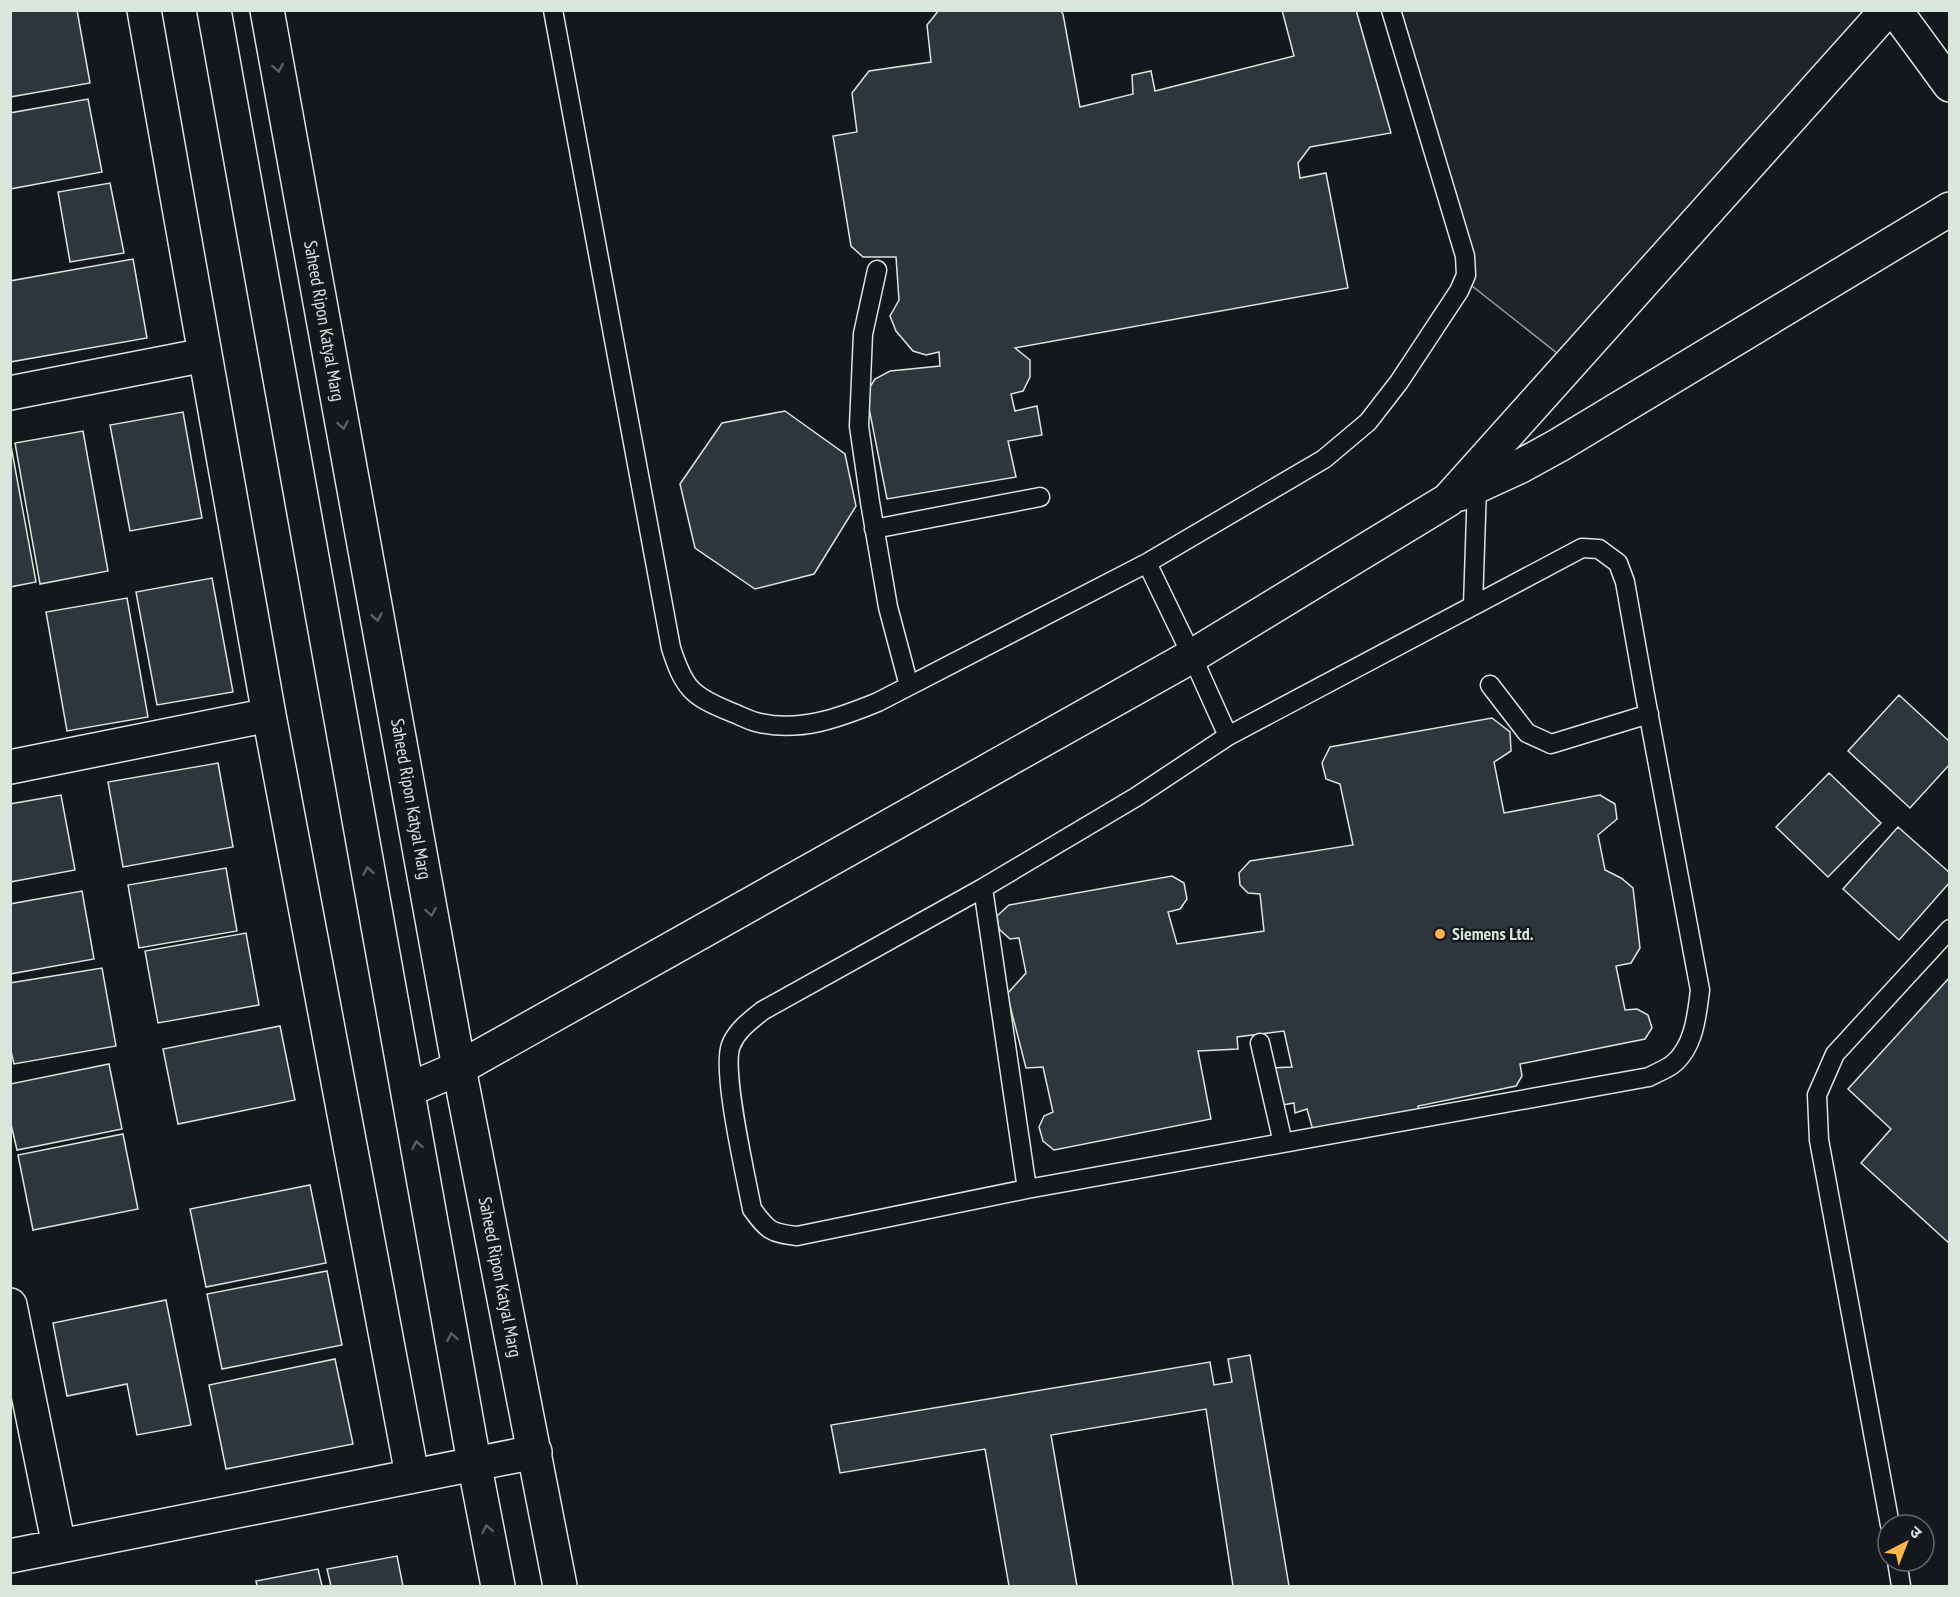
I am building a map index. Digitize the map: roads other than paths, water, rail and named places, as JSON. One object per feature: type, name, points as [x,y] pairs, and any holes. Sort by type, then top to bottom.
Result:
[{"type":"street","points":[[144,10],[269,715],[412,1475]]},
{"type":"street","points":[[214,10],[498,1587]]},
{"type":"street","name":"Saheed Ripon Katyal Marg","points":[[267,10],[459,1068],[561,1587]]},
{"type":"street","points":[[1448,500],[1887,10]]},
{"type":"street","points":[[1895,10],[1950,85]]},
{"type":"street","points":[[408,1090],[459,1068],[1192,656],[1448,500],[1519,467],[1559,445],[1950,209]]},
{"type":"street","points":[[10,393],[206,355]]},
{"type":"street","points":[[10,766],[269,715]]},
{"type":"street","points":[[10,1305],[59,1546]]},
{"type":"street","points":[[10,1556],[474,1462],[534,1452]]},
{"type":"lane","points":[[553,10],[671,648],[680,674],[690,689],[709,703],[757,722],[795,726],[831,720],[878,702],[1147,563],[1324,459],[1368,422],[1399,382],[1459,291],[1466,275],[1465,256],[1391,10]]},
{"type":"lane","points":[[877,270],[863,333],[859,426],[888,607],[909,686]]},
{"type":"lane","points":[[1473,606],[1477,486]]},
{"type":"lane","points":[[874,529],[1040,497]]},
{"type":"lane","points":[[1582,548],[1599,549],[1618,562],[1625,582],[1700,990],[1698,1015],[1689,1043],[1674,1063],[1649,1077],[1026,1190],[797,1236],[777,1234],[763,1224],[752,1209],[727,1070],[730,1046],[742,1027],[762,1011],[983,888],[1136,797],[1228,736],[1473,606],[1582,548]]},
{"type":"lane","points":[[1147,563],[1228,736]]},
{"type":"lane","points":[[1490,685],[1527,733],[1551,744],[1649,714]]},
{"type":"lane","points":[[983,888],[1026,1190]]},
{"type":"lane","points":[[1888,1513],[1819,1140],[1817,1095],[1836,1054],[1950,929]]},
{"type":"lane","points":[[1260,1043],[1283,1143]]},
{"type":"place","name":"Siemens Ltd.","points":[[1440,934]]}]
